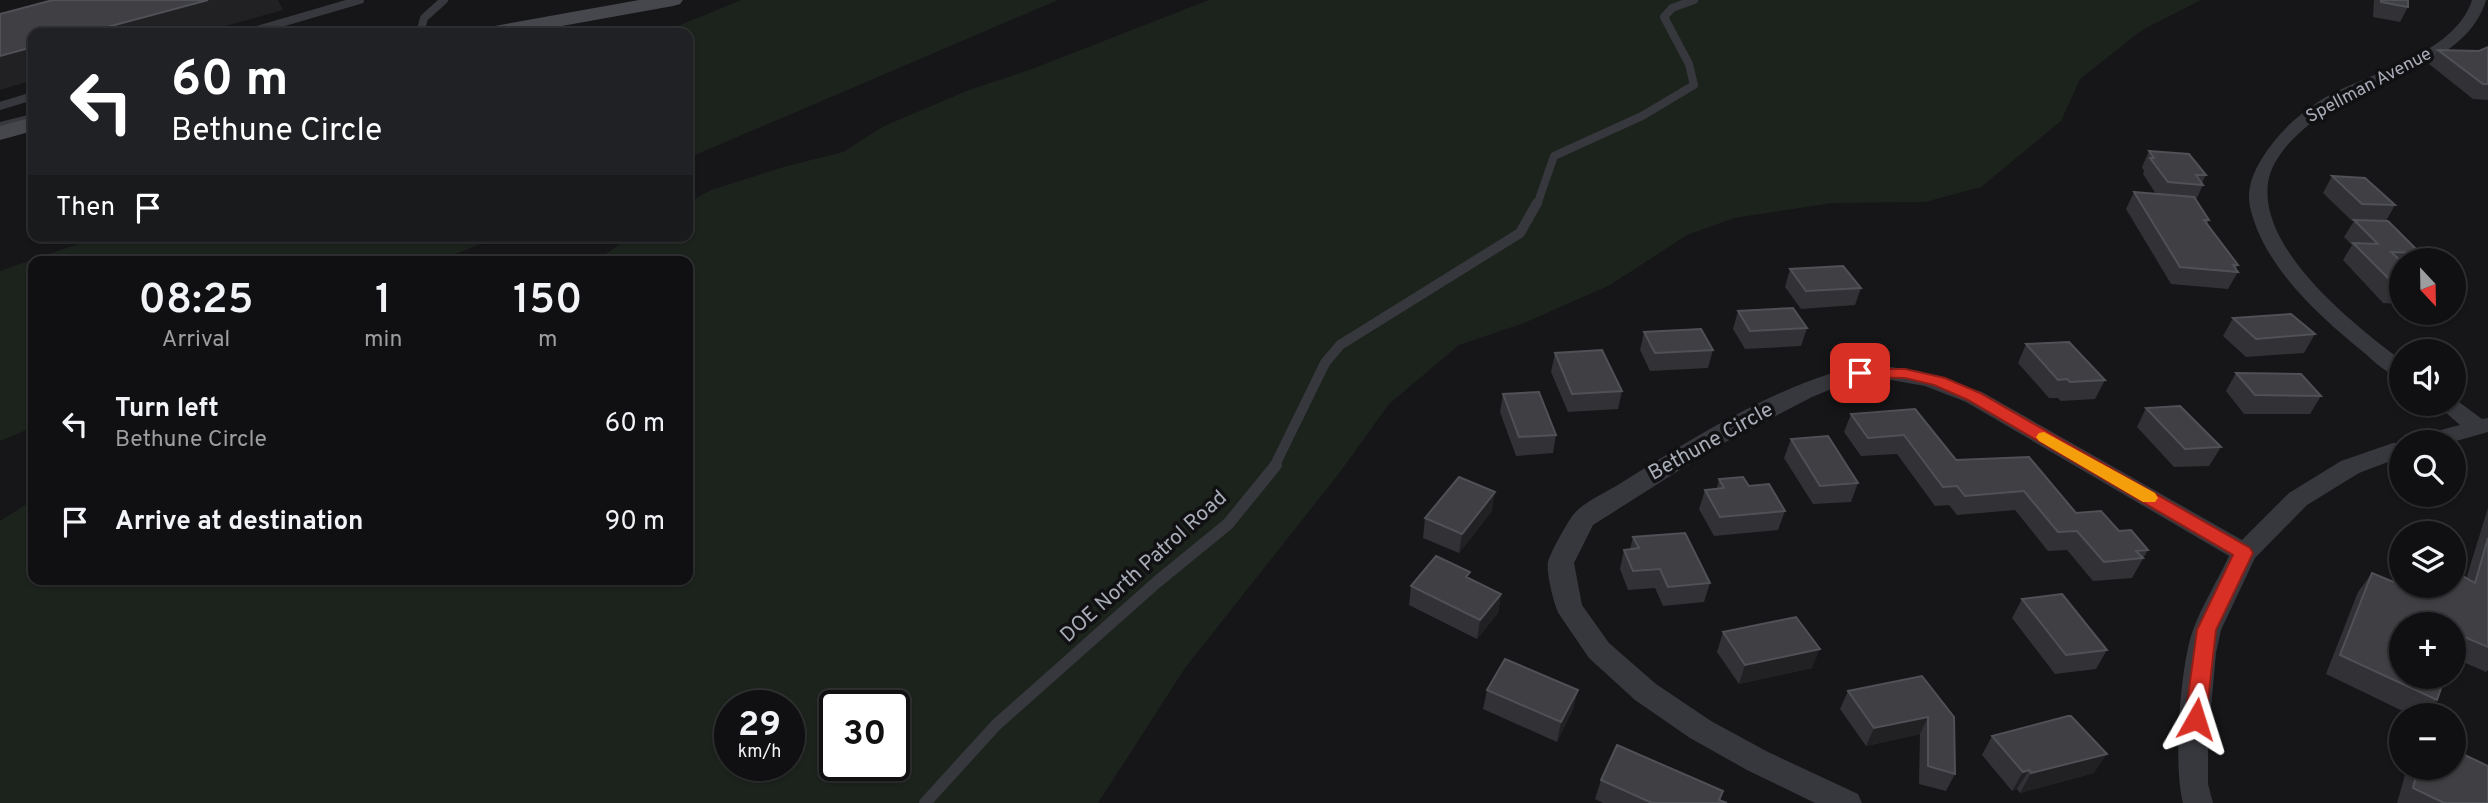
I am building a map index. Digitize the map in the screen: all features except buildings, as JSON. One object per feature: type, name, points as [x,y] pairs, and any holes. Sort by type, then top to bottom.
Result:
[{"type":"street","points":[[517,28],[673,0]]},
{"type":"street","name":"Spellman Avenue","points":[[2389,361],[2337,319],[2276,250],[2261,214],[2259,182],[2283,140],[2299,124],[2329,103],[2432,53],[2447,43],[2470,21],[2479,0]]},
{"type":"street","points":[[0,134],[28,123]]},
{"type":"street","name":"Bethune Circle","points":[[1847,803],[1798,784],[1746,755],[1664,705],[1612,665],[1577,625],[1559,584],[1561,558],[1570,533],[1583,519],[1685,452],[1826,382],[1860,373],[1905,373],[1939,382],[1974,397],[2244,553]]},
{"type":"street","points":[[2466,416],[2483,426]]},
{"type":"street","points":[[2466,430],[2483,426]]},
{"type":"street","points":[[2198,803],[2193,784],[2193,741],[2202,653],[2207,630],[2244,553],[2298,499],[2350,467],[2389,453]]},
{"type":"lane","points":[[264,28],[360,0]]},
{"type":"lane","points":[[421,28],[424,18],[444,0]]},
{"type":"lane","name":"DOE North Patrol Road","points":[[925,803],[996,725],[1157,582],[1228,524],[1276,465],[1325,363],[1340,345],[1520,233],[1535,210],[1554,156],[1642,116],[1694,85],[1689,64],[1664,17],[1672,8],[1694,0]]},
{"type":"lane","points":[[0,106],[28,98]]},
{"type":"lane","points":[[0,126],[28,122]]},
{"type":"shaded area","points":[[741,0],[1058,0],[693,156],[693,28],[673,28]]},
{"type":"shaded area","points":[[1209,0],[2201,0],[2142,30],[2080,79],[2061,121],[1981,187],[1925,202],[1832,203],[1734,218],[1687,235],[1610,285],[1524,323],[1459,345],[1389,404],[1340,472],[1185,668],[1098,803],[0,803],[0,521],[28,503],[28,585],[693,585],[693,256],[603,256],[623,242],[693,242],[693,200],[711,190],[843,152],[884,126],[969,90],[1032,69]]},
{"type":"shaded area","points":[[84,242],[485,242],[450,256],[43,256]]},
{"type":"shaded area","points":[[28,261],[28,429],[0,441],[0,271]]},
{"type":"slow traffic","points":[[2044,437],[2149,498]]},
{"type":"route","points":[[1860,373],[1905,373],[1939,382],[1974,397],[2244,553],[2230,577],[2207,630],[2202,653],[2196,719]]}]
